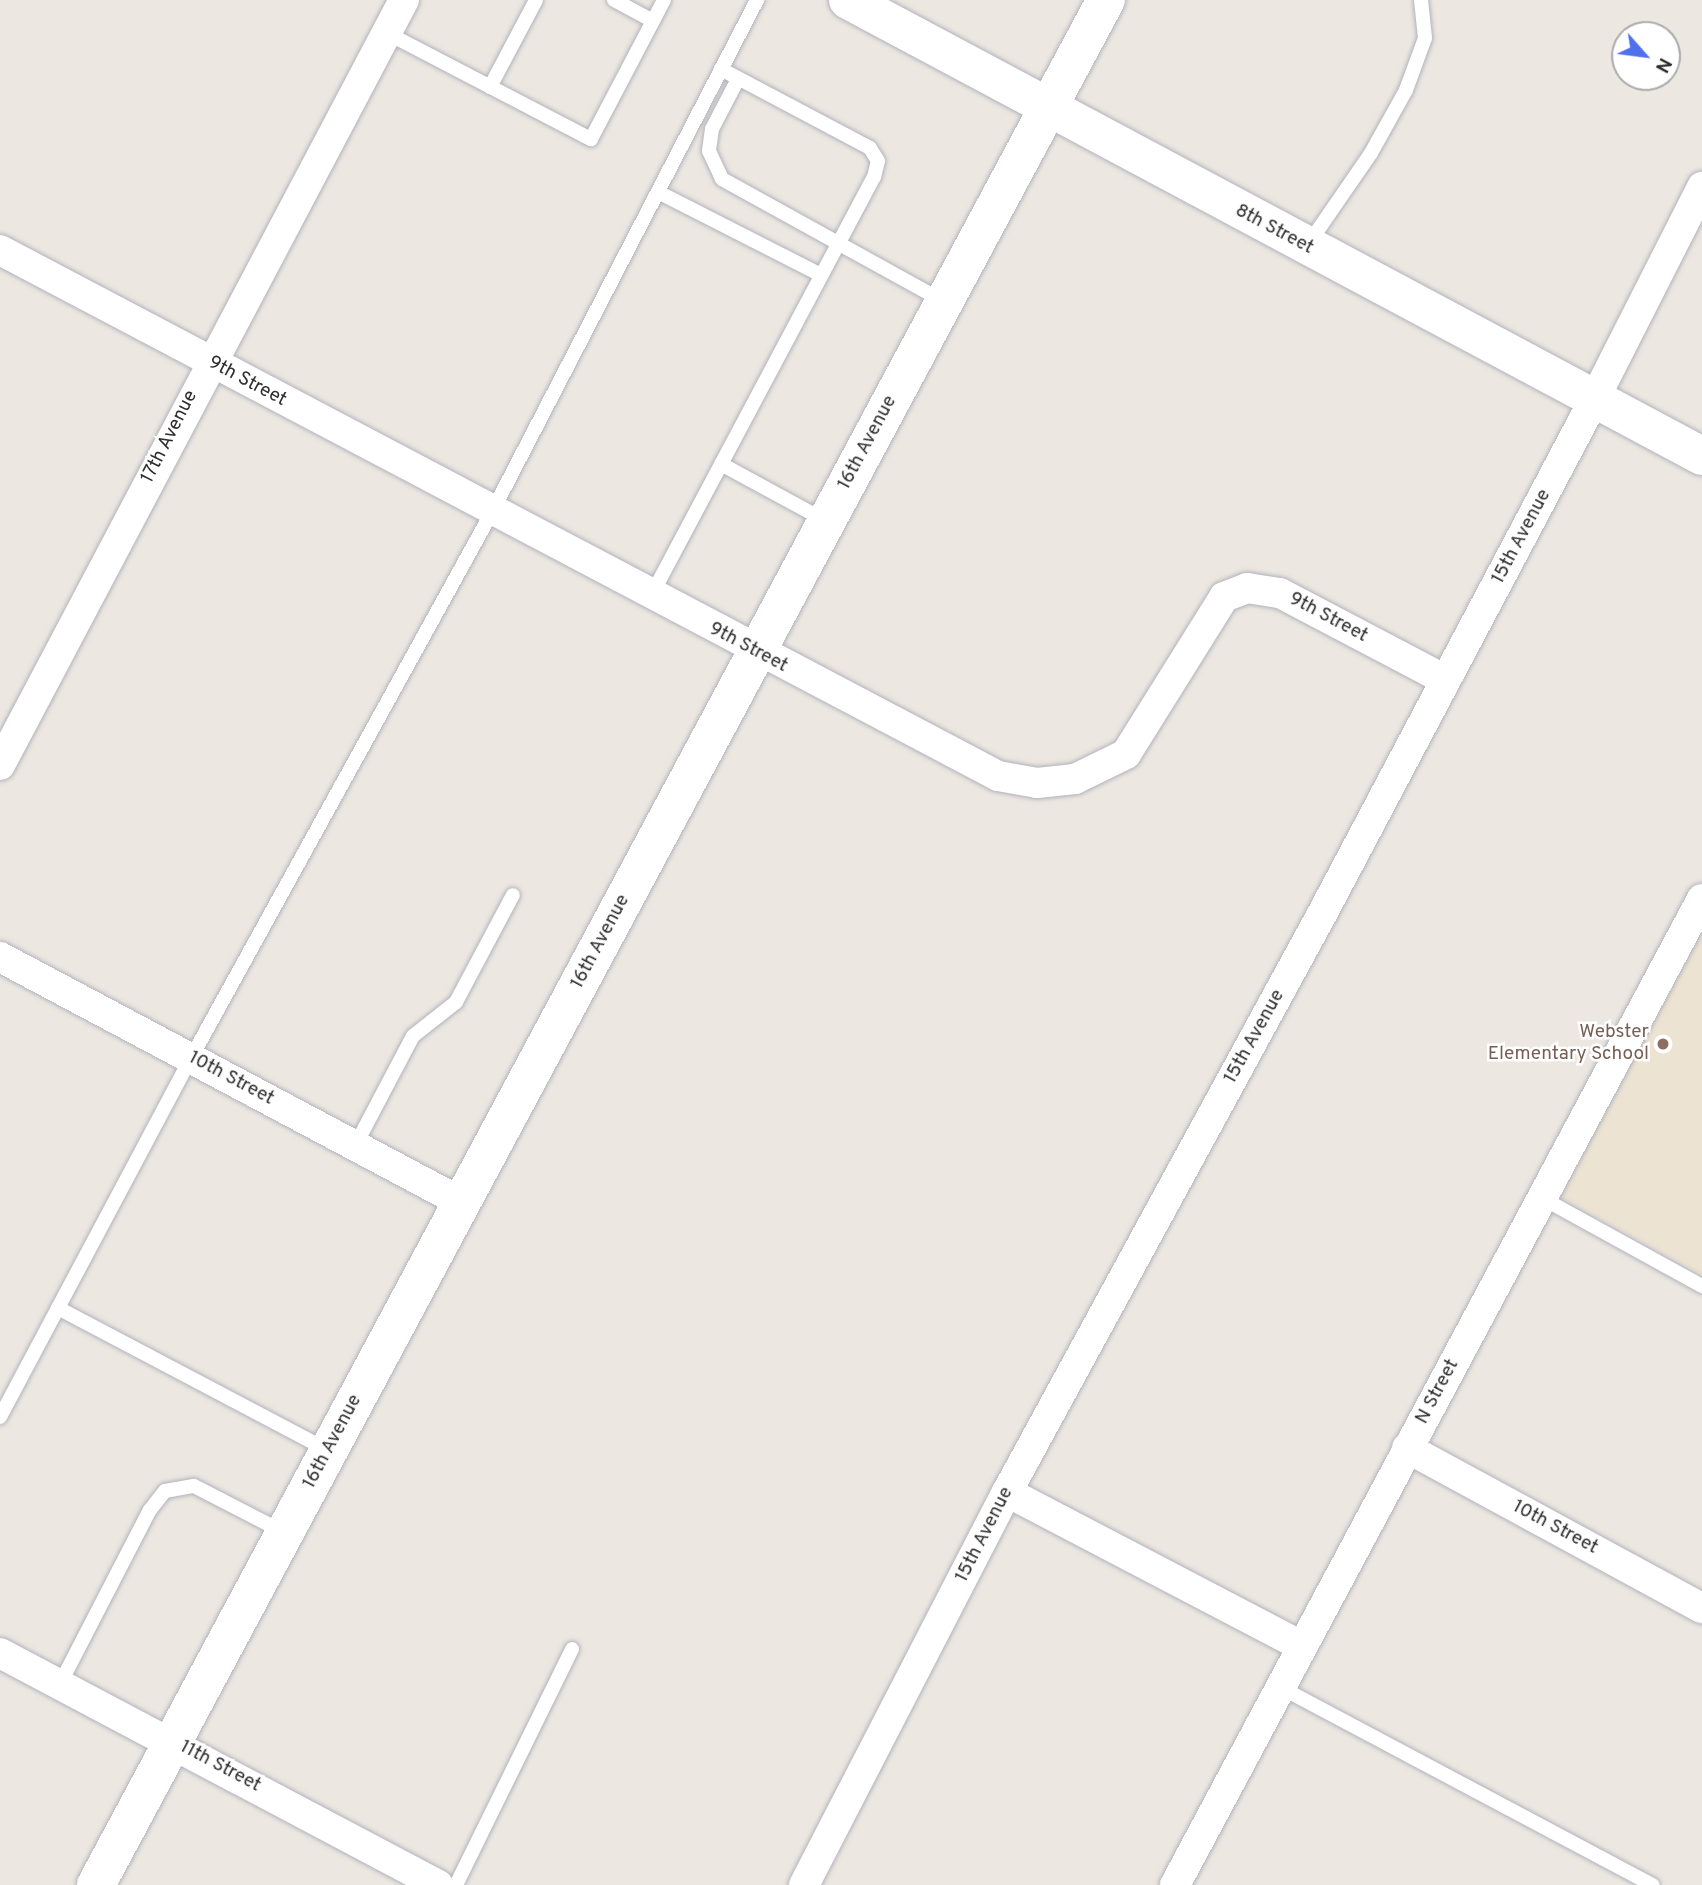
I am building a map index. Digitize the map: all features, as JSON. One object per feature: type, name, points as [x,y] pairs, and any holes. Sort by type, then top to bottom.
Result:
[{"type":"main road","name":"8th Street","points":[[848,0],[1047,109],[1702,456]]},
{"type":"main road","name":"16th Avenue","points":[[96,1885],[1106,0]]},
{"type":"street","name":"17th Avenue","points":[[0,765],[209,362],[404,0]]},
{"type":"street","name":"15th Avenue","points":[[804,1885],[1007,1492],[1446,680],[1594,400],[1702,187]]},
{"type":"street","name":"9th Street","points":[[0,250],[756,652],[998,776],[1037,783],[1075,779],[1126,754],[1224,597],[1247,587],[1280,593],[1446,680]]},
{"type":"street","name":"N Street","points":[[1175,1885],[1702,899]]},
{"type":"street","name":"10th Street","points":[[0,957],[461,1202]]},
{"type":"street","name":"10th Street","points":[[1407,1448],[1702,1608]]},
{"type":"street","points":[[1007,1492],[1302,1646]]},
{"type":"street","name":"11th Street","points":[[0,1653],[173,1741],[438,1885]]},
{"type":"lane","points":[[490,87],[536,0]]},
{"type":"lane","points":[[614,0],[653,21]]},
{"type":"lane","points":[[387,33],[591,139],[664,0]]},
{"type":"lane","points":[[0,1417],[191,1058],[492,512],[757,0]]},
{"type":"lane","points":[[1307,247],[1371,153],[1406,90],[1425,38],[1421,0]]},
{"type":"lane","points":[[651,596],[874,177],[878,161],[870,148],[721,69]]},
{"type":"lane","points":[[738,79],[712,129],[709,151],[714,166],[739,191],[944,301]]},
{"type":"lane","points":[[658,192],[821,275]]},
{"type":"lane","points":[[721,464],[826,522]]},
{"type":"lane","points":[[355,1146],[413,1036],[456,1002],[513,895]]},
{"type":"lane","points":[[1542,1198],[1702,1286]]},
{"type":"lane","points":[[58,1308],[329,1450]]},
{"type":"lane","points":[[60,1684],[150,1510],[165,1491],[194,1486],[284,1532]]},
{"type":"lane","points":[[456,1885],[572,1649]]},
{"type":"lane","points":[[1280,1687],[1653,1885]]},
{"type":"shaded area","name":"Webster Elementary School","points":[[1702,899],[1702,1274],[1546,1189]]},
{"type":"place","name":"Webster Elementary School","points":[[1663,1044]]}]
